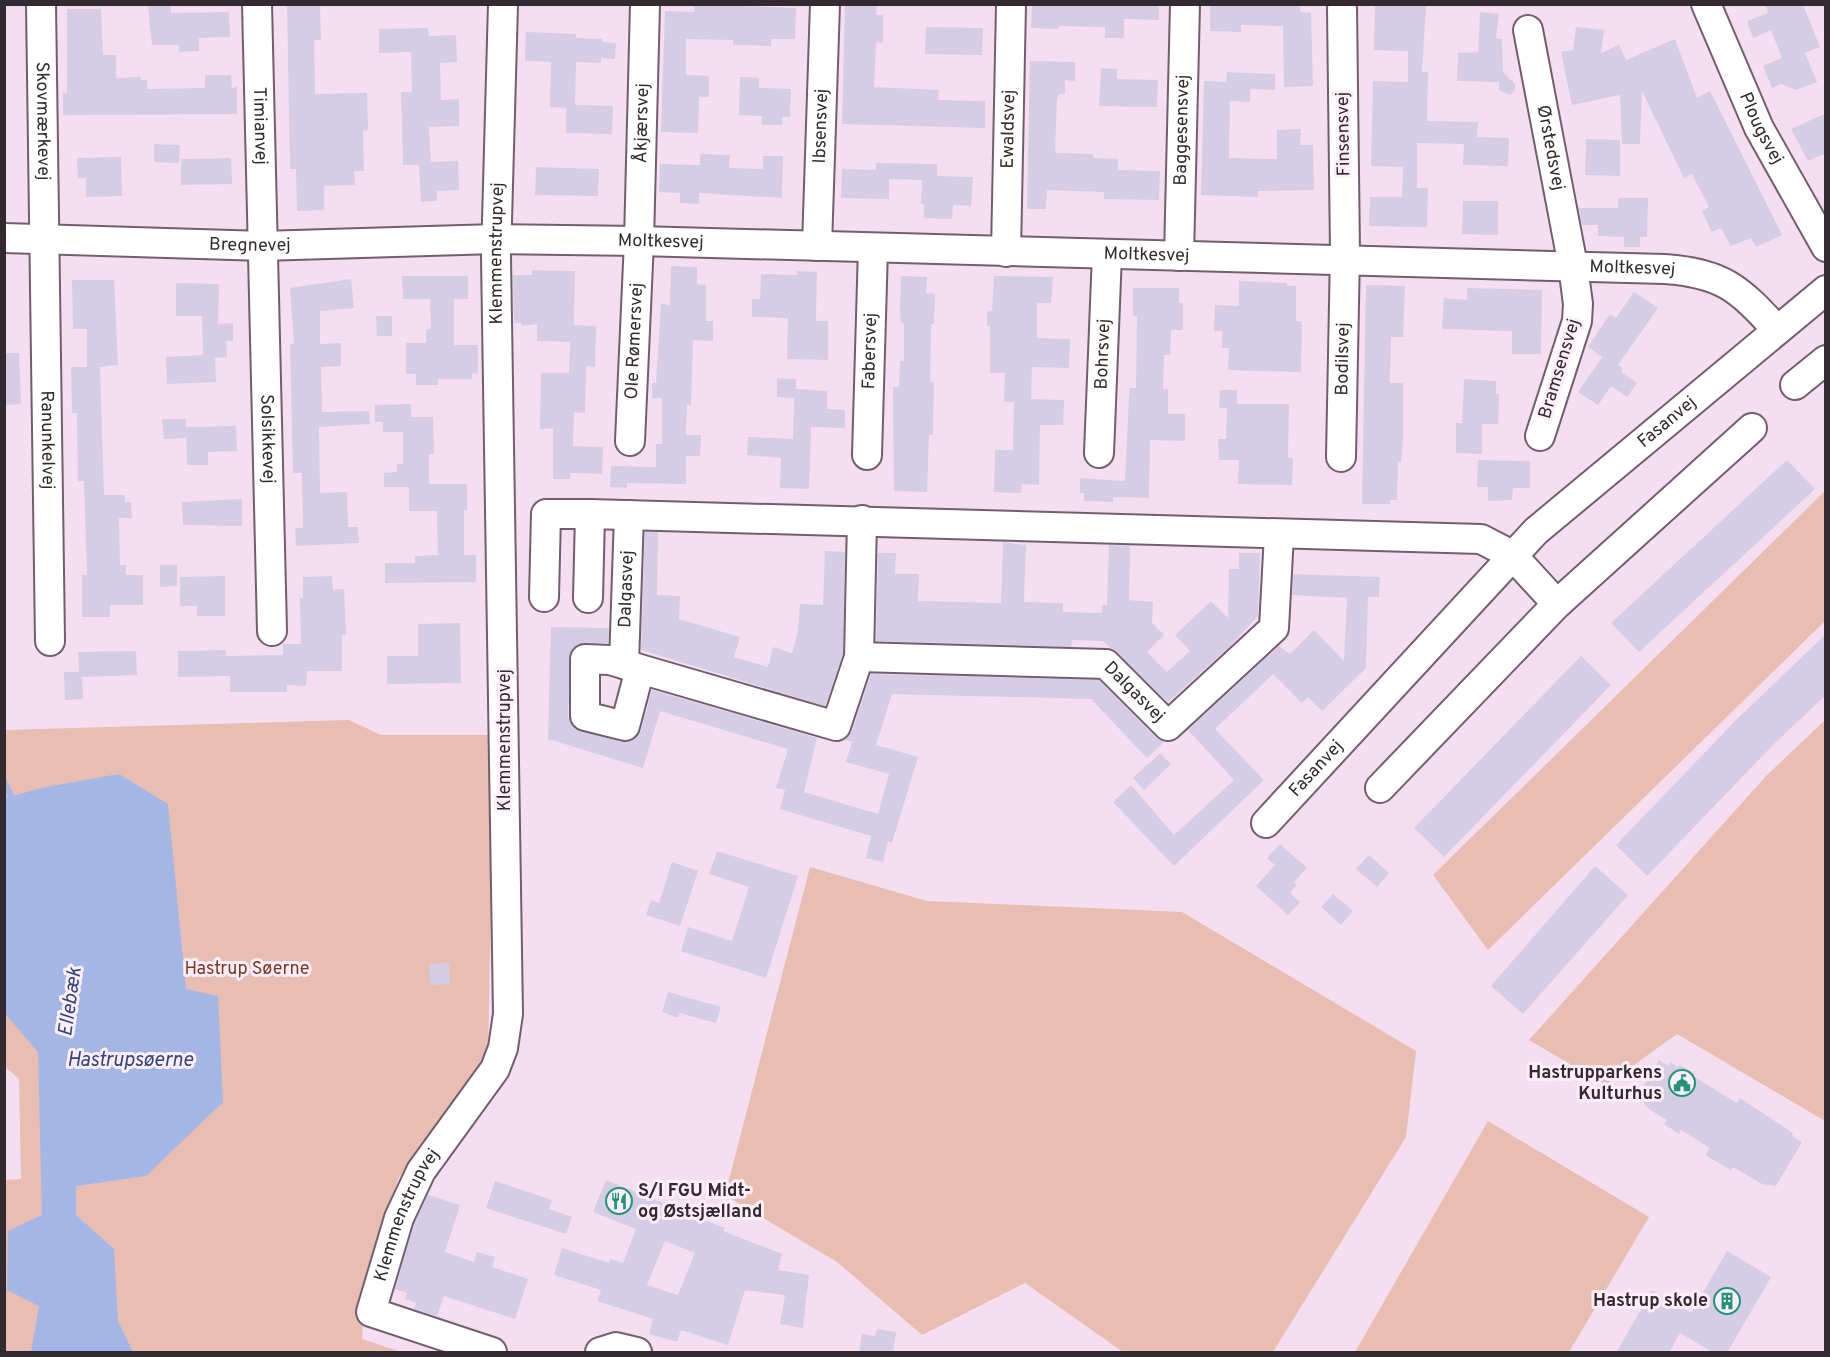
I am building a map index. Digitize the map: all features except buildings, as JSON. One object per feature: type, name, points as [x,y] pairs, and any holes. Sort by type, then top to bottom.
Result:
[{"type":"street","name":"Skovmærkevej","points":[[41,4],[43,239]]},
{"type":"street","name":"Timianvej","points":[[257,4],[261,246]]},
{"type":"street","name":"Klemmenstrupvej","points":[[492,1353],[371,1312],[399,1218],[421,1171],[495,1069],[503,1048],[508,1014],[496,239],[503,4]]},
{"type":"street","name":"Åkjærsvej","points":[[639,241],[645,4]]},
{"type":"street","name":"Ibsensvej","points":[[817,246],[825,4]]},
{"type":"street","name":"Ewaldsvej","points":[[1006,252],[1011,4]]},
{"type":"street","name":"Baggesensvej","points":[[1179,256],[1185,4]]},
{"type":"street","name":"Plougsvej","points":[[1706,4],[1758,128],[1826,247]]},
{"type":"street","name":"Finsensvej","points":[[1342,8],[1345,261]]},
{"type":"street","name":"Ørstedsvej","points":[[1528,30],[1573,266]]},
{"type":"street","name":"Bregnevej","points":[[4,238],[261,246],[496,239]]},
{"type":"street","name":"Ranunkelvej","points":[[43,239],[50,641]]},
{"type":"street","name":"Moltkesvej","points":[[496,239],[639,241],[1696,271],[1740,291],[1777,330]]},
{"type":"street","name":"Ole Rømersvej","points":[[630,441],[639,241]]},
{"type":"street","name":"Solsikkevej","points":[[261,246],[272,632]]},
{"type":"street","name":"Fabersvej","points":[[867,455],[873,248]]},
{"type":"street","name":"Bohrsvej","points":[[1099,453],[1107,254]]},
{"type":"street","name":"Bodilsvej","points":[[1341,458],[1345,261]]},
{"type":"street","name":"Bramsensvej","points":[[1540,436],[1577,321],[1578,304],[1573,266]]},
{"type":"street","name":"Fasanvej","points":[[1266,823],[1512,555],[1582,490],[1826,290]]},
{"type":"street","points":[[1795,385],[1826,360]]},
{"type":"street","points":[[1380,788],[1557,604],[1752,428]]},
{"type":"street","points":[[544,597],[546,514],[590,514],[1482,539],[1512,555],[1557,604]]},
{"type":"street","points":[[588,598],[590,514]]},
{"type":"street","name":"Dalgasvej","points":[[629,515],[632,666],[836,726],[859,657],[862,520]]},
{"type":"street","name":"Dalgasvej","points":[[859,657],[1106,664],[1168,726],[1274,627],[1279,534]]},
{"type":"street","points":[[600,1353],[616,1347],[637,1353]]},
{"type":"green space","points":[[1825,491],[1825,621],[1488,950],[1433,875]]},
{"type":"green space","name":"Hastrup Søerne","points":[[349,720],[381,735],[494,735],[488,1052],[398,1179],[364,1303],[362,1339],[401,1352],[5,1352],[4,1180],[21,1179],[19,1079],[4,1066],[5,730]]},
{"type":"green space","points":[[1825,720],[1825,1121],[1677,1034],[1606,1085],[1529,1040],[1767,775]]},
{"type":"green space","points":[[810,867],[927,901],[1182,912],[1416,1051],[1406,1137],[1273,1352],[1123,1352],[1025,1283],[922,1335],[837,1262],[725,1195]]},
{"type":"green space","points":[[1488,1121],[1649,1217],[1569,1352],[1355,1352]]},
{"type":"water","name":"Hastrupsøerne","points":[[119,774],[168,804],[186,989],[218,996],[223,1102],[146,1176],[76,1186],[76,1215],[114,1249],[118,1321],[133,1352],[31,1352],[39,1306],[7,1290],[8,1231],[42,1215],[38,1052],[5,1014],[5,798],[46,787]]},
{"type":"waterway","name":"Ellebæk","points":[[4,781],[14,803]]},
{"type":"place","name":"Hastrupparkens Kulturhus","points":[[1682,1083]]},
{"type":"place","name":"S/I FGU Midt- og Østsjælland","points":[[619,1201]]},
{"type":"place","name":"Hastrup skole","points":[[1727,1301]]}]
